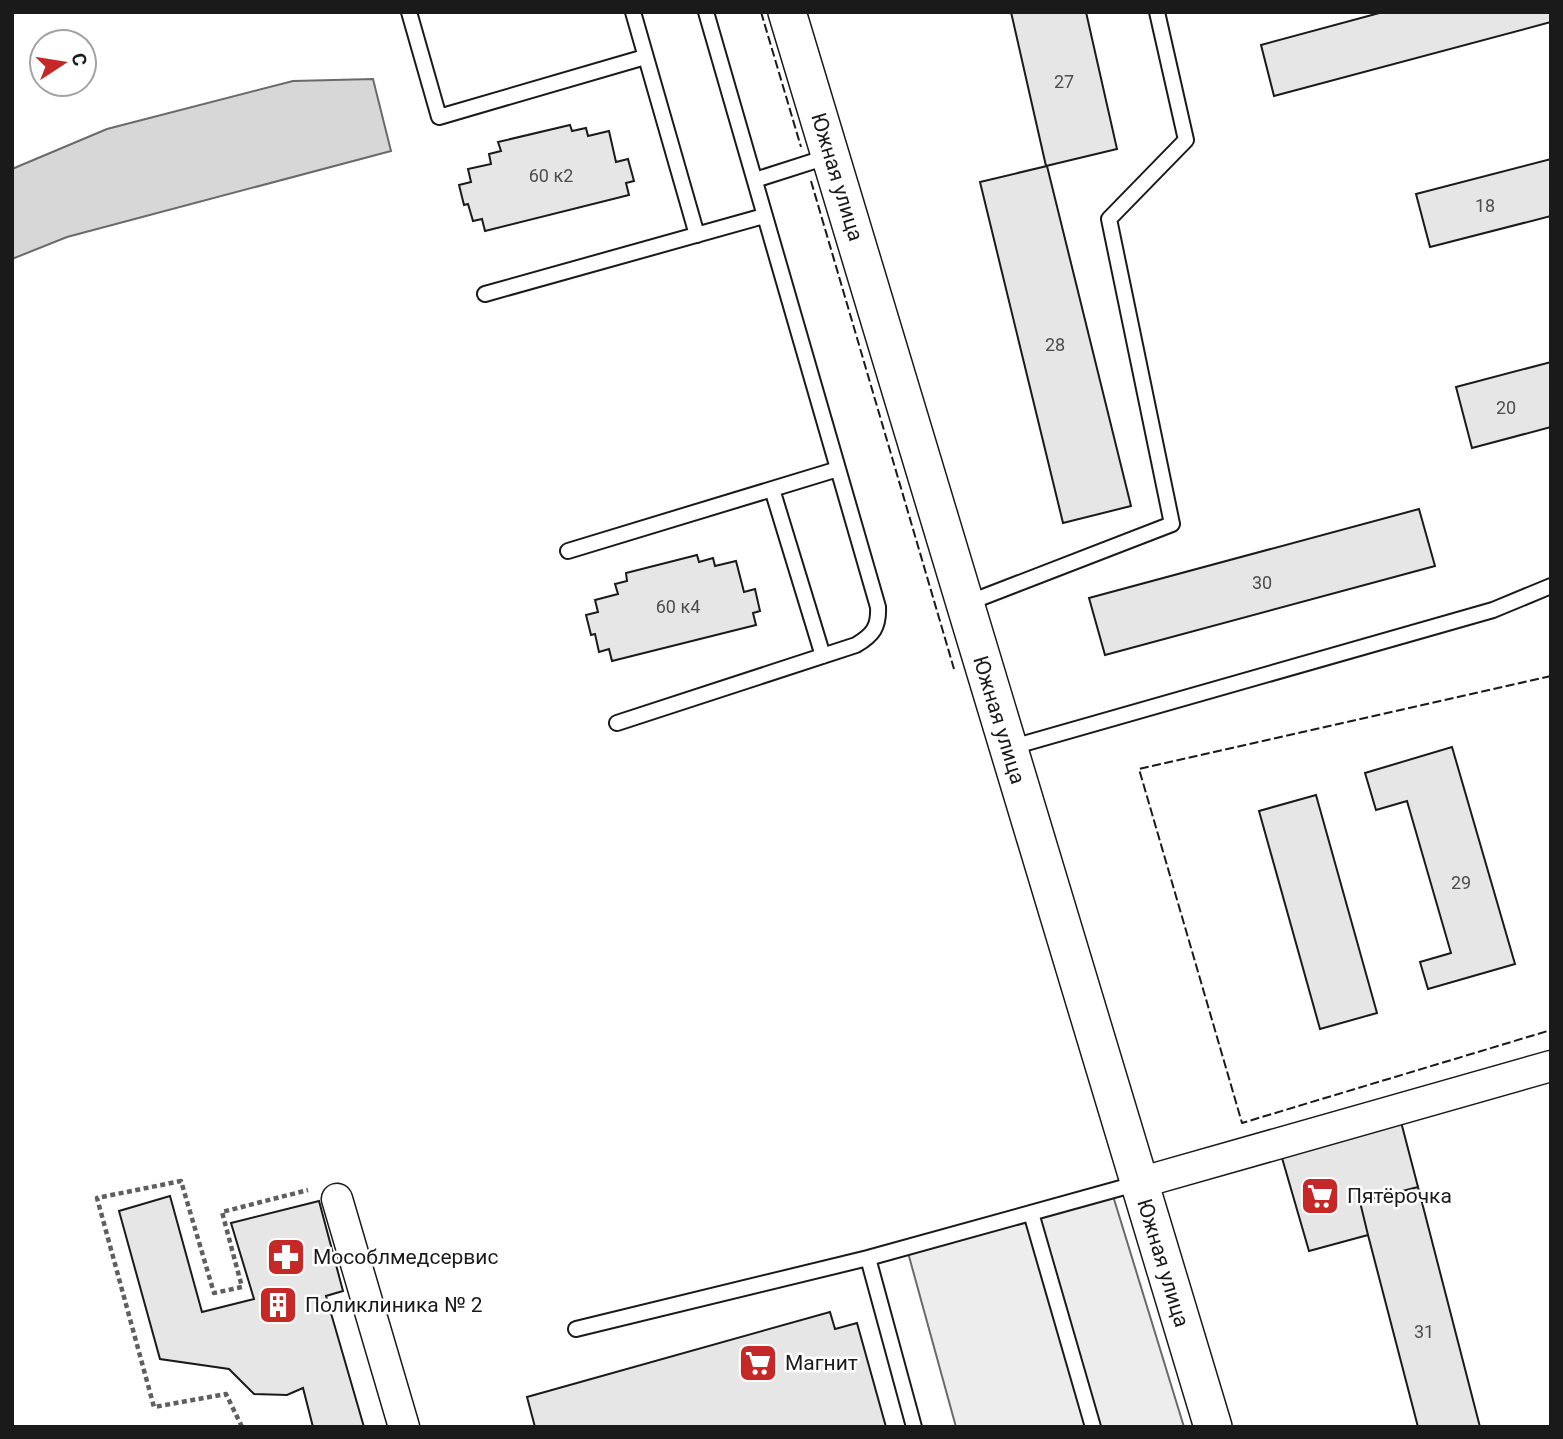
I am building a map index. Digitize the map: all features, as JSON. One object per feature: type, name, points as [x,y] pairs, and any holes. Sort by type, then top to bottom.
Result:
[{"type":"street","name":"Южная улица","points":[[787,12],[1139,1183],[1208,1426]]},
{"type":"street","points":[[1139,1183],[1551,1066]]},
{"type":"street","points":[[328,1194],[404,1427]]},
{"type":"lane","points":[[409,12],[439,117],[645,57]]},
{"type":"lane","points":[[633,12],[697,235]]},
{"type":"lane","points":[[617,723],[856,645],[874,630],[878,619],[878,607],[706,12]]},
{"type":"lane","points":[[965,604],[1172,524],[1109,219],[1186,140],[1157,12]]},
{"type":"lane","points":[[755,180],[830,156]]},
{"type":"lane","points":[[485,294],[764,216]]},
{"type":"lane","points":[[568,551],[838,469]]},
{"type":"lane","points":[[772,489],[823,656]]},
{"type":"lane","points":[[1008,749],[1493,610],[1551,586]]},
{"type":"lane","points":[[576,1329],[867,1258],[1139,1183]]},
{"type":"lane","points":[[1031,1213],[1093,1427]]},
{"type":"lane","points":[[867,1258],[914,1427]]},
{"type":"path","points":[[242,1427],[226,1394],[154,1407],[97,1198],[181,1181],[214,1293],[242,1287],[222,1212],[328,1194]]},
{"type":"shaded area","points":[[373,79],[391,151],[67,237],[12,259],[12,169],[107,129],[293,81]]},
{"type":"shaded area","points":[[1110,1186],[1184,1427],[956,1427],[907,1249]]},
{"type":"building","points":[[1011,12],[1086,12],[1117,149],[1046,166]]},
{"type":"building","points":[[1383,12],[1551,12],[1551,22],[1274,96],[1261,45]]},
{"type":"building","points":[[570,125],[572,131],[586,128],[588,136],[609,131],[616,162],[628,159],[634,181],[626,183],[629,195],[485,231],[482,219],[473,221],[468,204],[464,205],[459,185],[471,182],[468,169],[491,164],[489,154],[501,151],[498,142]]},
{"type":"building","points":[[1551,159],[1551,216],[1430,247],[1416,194]]},
{"type":"building","points":[[1047,166],[1131,506],[1063,523],[980,182]]},
{"type":"building","points":[[1551,362],[1551,427],[1472,448],[1456,387]]},
{"type":"building","points":[[1419,509],[1435,566],[1105,655],[1089,598]]},
{"type":"building","points":[[697,555],[699,562],[713,558],[715,566],[736,561],[744,592],[755,589],[760,611],[753,613],[756,625],[612,661],[609,649],[599,652],[595,634],[591,635],[586,615],[598,612],[595,600],[618,594],[615,584],[627,581],[626,573]]},
{"type":"building","points":[[1452,747],[1515,964],[1428,989],[1420,962],[1451,953],[1407,801],[1376,810],[1365,773]]},
{"type":"building","points":[[1316,795],[1377,1013],[1320,1029],[1259,811]]},
{"type":"building","points":[[1400,1118],[1418,1187],[1360,1202],[1368,1235],[1309,1251],[1280,1151]]},
{"type":"building","points":[[1418,1187],[1480,1427],[1418,1427],[1368,1235],[1360,1202]]},
{"type":"building","name":"Поликлиника № 2","points":[[170,1196],[202,1312],[254,1299],[231,1223],[319,1201],[343,1291],[326,1296],[364,1427],[313,1427],[303,1388],[287,1395],[254,1394],[229,1369],[160,1359],[119,1211]]},
{"type":"building","name":"Магнит","points":[[830,1312],[835,1329],[857,1323],[886,1427],[535,1427],[527,1397]]},
{"type":"fence","points":[[761,12],[801,147]]},
{"type":"fence","points":[[811,181],[954,669]]},
{"type":"fence","points":[[1551,676],[1139,769],[1242,1123],[1551,1030]]},
{"type":"place","name":"Пятёрочка","points":[[1320,1196]]},
{"type":"place","name":"Мособлмедсервис","points":[[286,1257]]},
{"type":"place","name":"Поликлиника № 2","points":[[278,1305]]},
{"type":"place","name":"Магнит","points":[[758,1363]]}]
